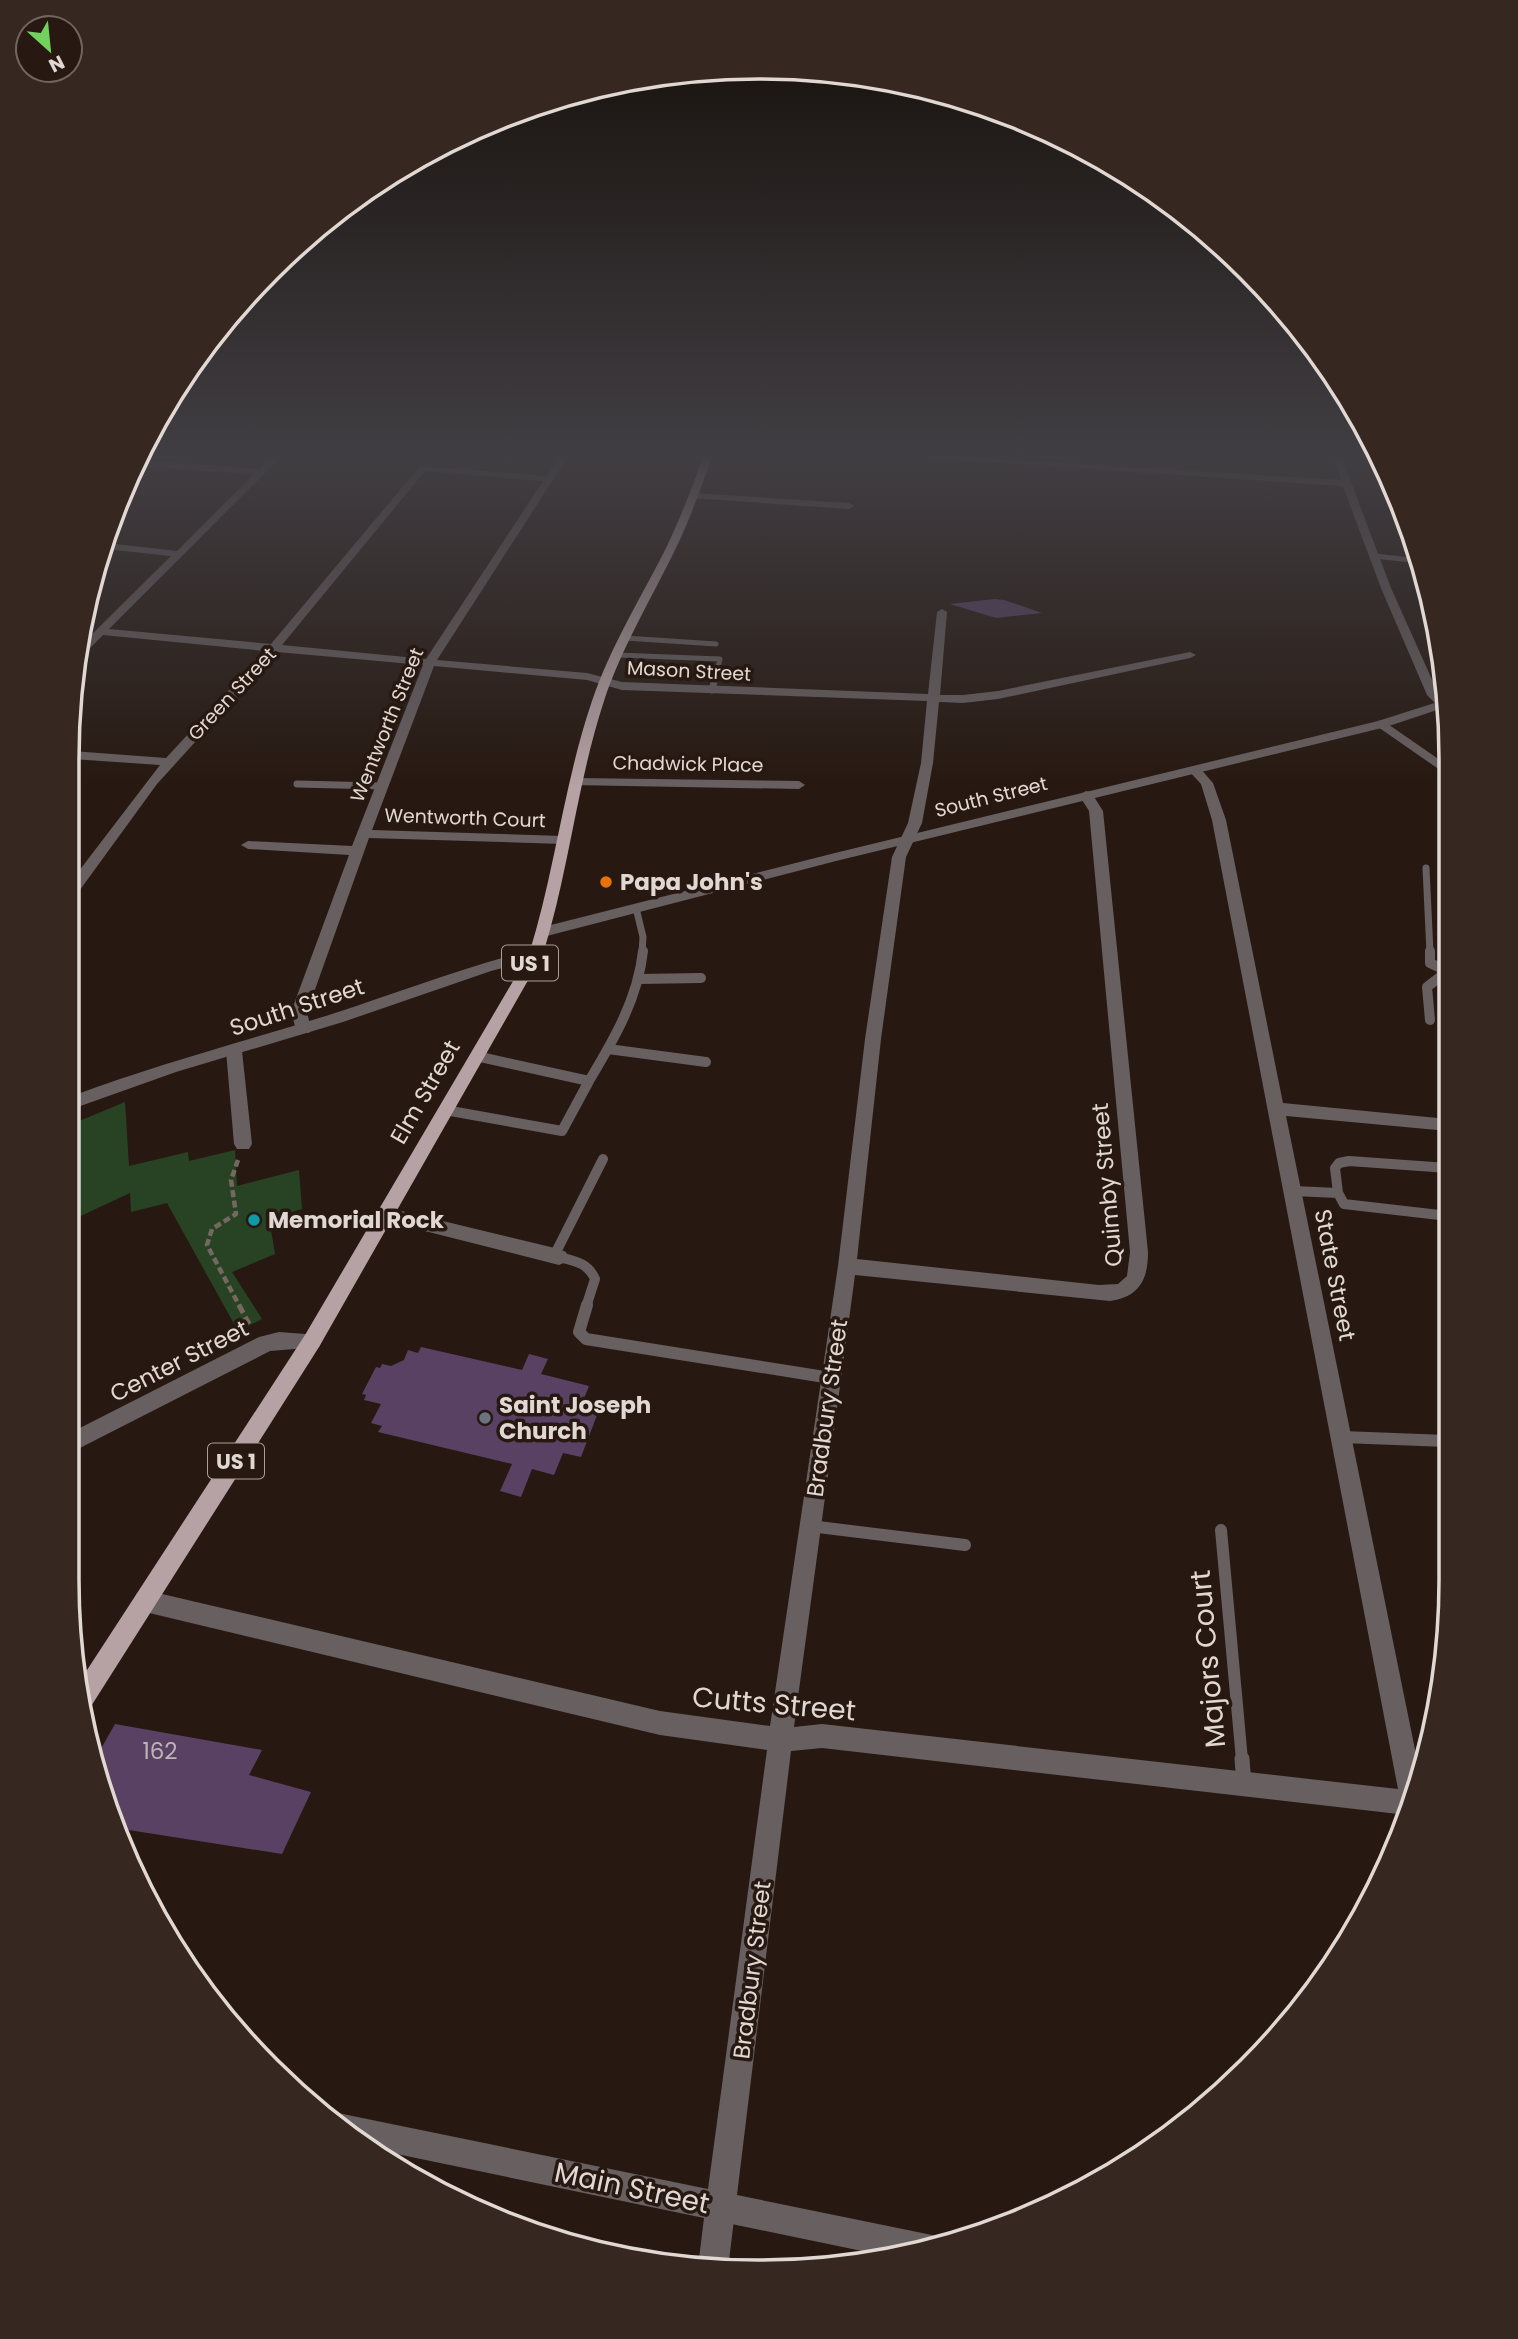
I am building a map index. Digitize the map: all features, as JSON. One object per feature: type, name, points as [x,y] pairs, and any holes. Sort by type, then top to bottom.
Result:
[{"type":"main road","name":"Elm Street","points":[[88,1690],[312,1341],[536,954],[544,932],[590,727],[617,655],[662,567]]},
{"type":"street","points":[[89,644],[166,567]]},
{"type":"street","name":"Green Street","points":[[79,880],[129,810],[168,762],[275,647],[341,567]]},
{"type":"street","name":"Wentworth Street","points":[[303,1029],[299,1012],[430,662],[491,567]]},
{"type":"street","points":[[1379,567],[1436,697]]},
{"type":"street","name":"Bradbury Street","points":[[714,2259],[780,1740],[847,1266],[898,857],[915,823],[922,794],[942,612]]},
{"type":"street","name":"Mason Street","points":[[102,632],[587,677],[605,683],[932,700],[998,695],[1190,655]]},
{"type":"street","name":"South Street","points":[[544,932],[905,840],[1382,724],[1437,706]]},
{"type":"street","points":[[1382,724],[1439,765]]},
{"type":"street","points":[[79,756],[168,762]]},
{"type":"street","name":"State Street","points":[[1194,771],[1207,783],[1214,801],[1409,1779]]},
{"type":"street","name":"Chadwick Place","points":[[577,782],[799,785]]},
{"type":"street","name":"Quimby Street","points":[[847,1266],[1111,1294],[1130,1288],[1138,1274],[1139,1252],[1096,811],[1086,796]]},
{"type":"street","name":"Wentworth Court","points":[[366,834],[563,839]]},
{"type":"street","points":[[248,845],[359,851]]},
{"type":"street","name":"South Street","points":[[79,1100],[380,1005],[493,964],[536,954]]},
{"type":"street","points":[[234,1051],[243,1144]]},
{"type":"street","points":[[79,1096],[92,1095]]},
{"type":"street","points":[[1277,1109],[1439,1124]]},
{"type":"street","points":[[385,1214],[557,1256]]},
{"type":"street","name":"Center Street","points":[[79,1438],[266,1343],[279,1339],[312,1341]]},
{"type":"street","name":"Cutts Street","points":[[145,1601],[660,1723],[780,1740],[822,1736],[1402,1802]]},
{"type":"street","name":"Main Street","points":[[362,2132],[904,2244]]},
{"type":"lane","points":[[625,638],[716,643]]},
{"type":"lane","points":[[617,655],[720,659],[712,690]]},
{"type":"lane","points":[[297,784],[382,786]]},
{"type":"lane","points":[[1426,868],[1430,963],[1439,968]]},
{"type":"lane","points":[[445,1110],[562,1131],[608,1049],[639,979],[643,944],[636,908]]},
{"type":"lane","points":[[639,979],[701,978]]},
{"type":"lane","points":[[1430,1020],[1427,987],[1439,978]]},
{"type":"lane","points":[[608,1049],[706,1062]]},
{"type":"lane","points":[[476,1056],[589,1081]]},
{"type":"lane","points":[[603,1159],[557,1256],[589,1265],[595,1279],[579,1332],[586,1339],[831,1378]]},
{"type":"lane","points":[[1439,1167],[1349,1161],[1339,1163],[1335,1168],[1338,1193],[1344,1204],[1439,1215]]},
{"type":"lane","points":[[1293,1191],[1338,1193]]},
{"type":"lane","points":[[1342,1437],[1439,1441]]},
{"type":"lane","points":[[809,1526],[965,1545]]},
{"type":"lane","name":"Majors Court","points":[[1221,1530],[1244,1784]]},
{"type":"path","points":[[243,1144],[231,1180],[236,1214],[212,1228],[207,1237],[207,1245],[249,1324]]},
{"type":"green space","points":[[125,1102],[129,1166],[188,1152],[189,1161],[235,1150],[237,1186],[299,1170],[302,1209],[284,1214],[284,1226],[271,1230],[275,1254],[232,1272],[262,1319],[238,1331],[167,1203],[131,1212],[130,1193],[79,1217],[79,1121]]},
{"type":"building","points":[[995,599],[1042,613],[996,618],[950,604]]},
{"type":"building","name":"Saint Joseph Church","points":[[421,1347],[522,1370],[529,1354],[548,1359],[541,1374],[589,1386],[581,1406],[599,1410],[581,1457],[563,1453],[554,1475],[532,1469],[521,1497],[500,1491],[512,1464],[378,1432],[382,1426],[371,1423],[381,1404],[364,1400],[366,1395],[362,1394],[376,1367],[380,1368],[382,1364],[391,1366],[404,1360],[408,1350],[418,1353]]},
{"type":"building","points":[[115,1724],[262,1750],[249,1775],[311,1792],[282,1854],[127,1830],[100,1750]]},
{"type":"place","name":"Papa John's","points":[[606,882]]},
{"type":"place","name":"Memorial Rock","points":[[254,1220]]},
{"type":"place","name":"Saint Joseph Church","points":[[485,1418]]}]
